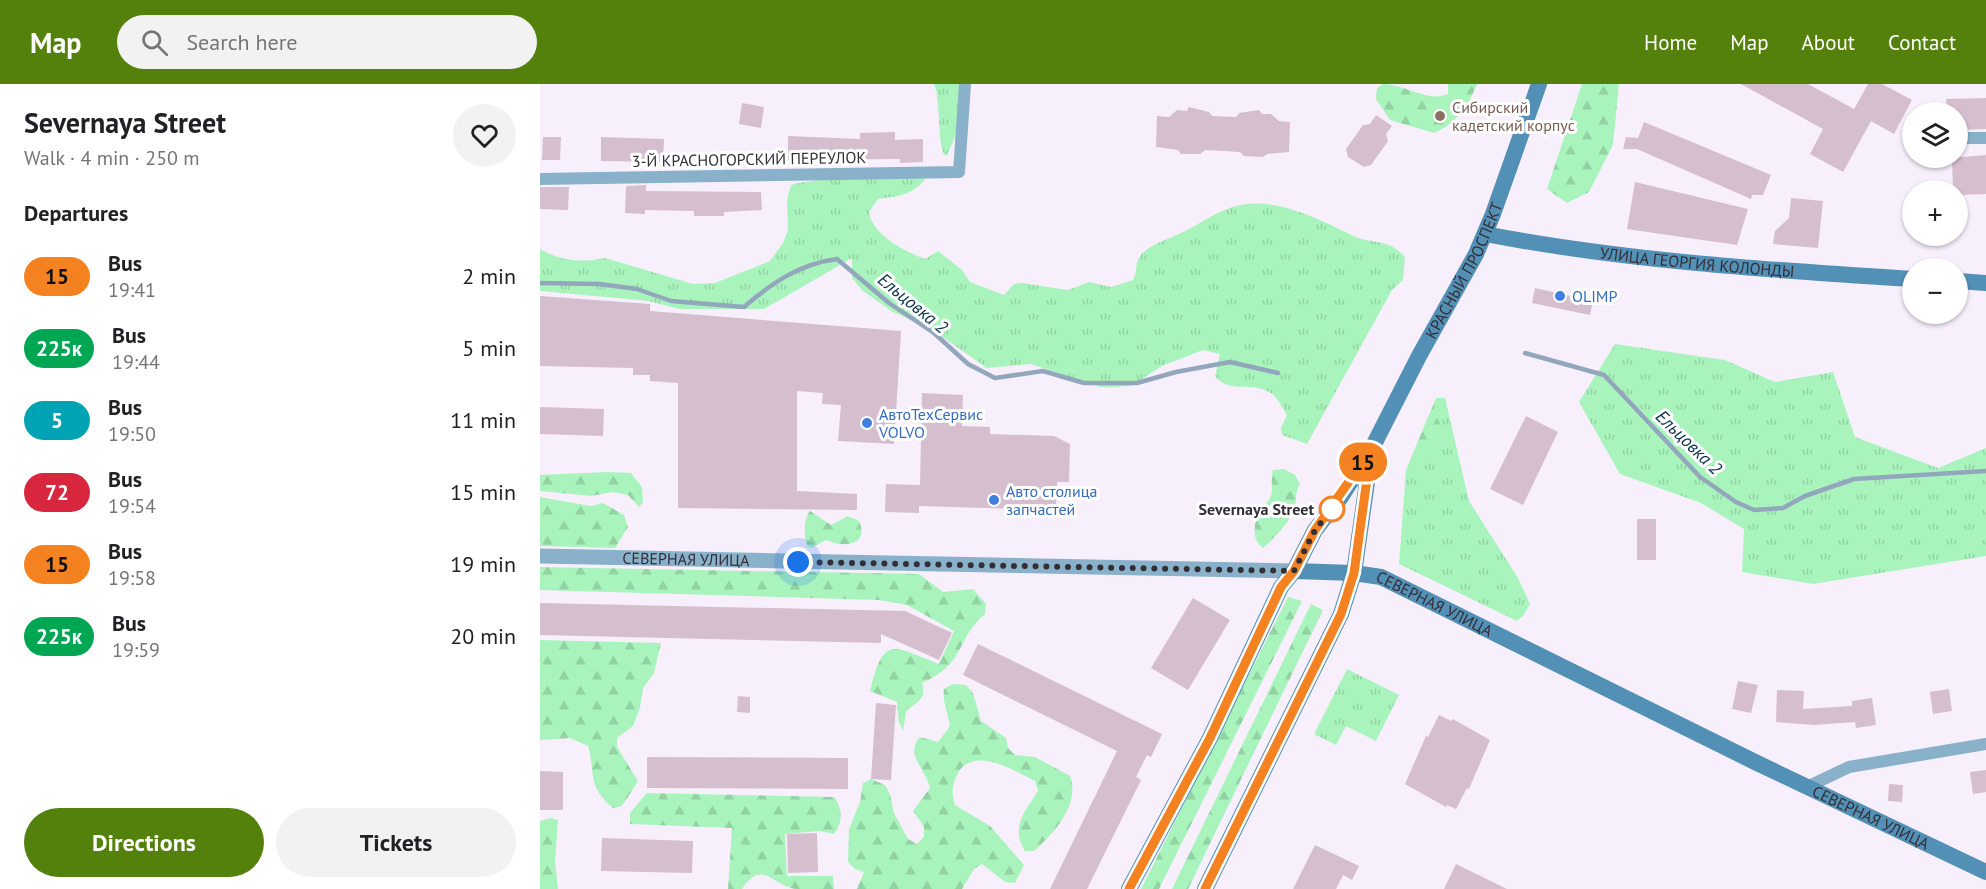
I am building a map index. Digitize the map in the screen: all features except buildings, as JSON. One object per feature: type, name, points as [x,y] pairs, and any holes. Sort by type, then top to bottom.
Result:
[{"type":"main road","name":"КРАСНЫЙ ПРОСПЕКТ","points":[[1129,889],[1210,738],[1281,587],[1294,571],[1315,530],[1371,450],[1485,234],[1539,84]]},
{"type":"main road","name":"УЛИЦА ГЕОРГИЯ КОЛОНДЫ","points":[[1485,234],[1536,244],[1652,259],[1902,278]]},
{"type":"main road","points":[[1968,282],[1986,283]]},
{"type":"main road","name":"КРАСНЫЙ ПРОСПЕКТ","points":[[1205,889],[1341,614],[1354,573],[1371,450]]},
{"type":"main road","name":"СЕВЕРНАЯ УЛИЦА","points":[[1294,571],[1354,573],[1388,580],[1655,714],[1986,872]]},
{"type":"street","name":"3-Й КРАСНОГОРСКИЙ ПЕРЕУЛОК","points":[[540,179],[959,172],[965,84]]},
{"type":"street","points":[[1968,138],[1986,138]]},
{"type":"street","name":"СЕВЕРНАЯ УЛИЦА","points":[[540,556],[1294,571]]},
{"type":"street","points":[[1809,786],[1849,767],[1986,744]]},
{"type":"green space","points":[[934,84],[959,84],[958,122],[954,140],[946,156],[941,144],[938,101]]},
{"type":"green space","name":"Сибирский кадетский корпус","points":[[1383,84],[1424,95],[1440,96],[1448,94],[1448,84],[1477,84],[1456,119],[1434,133],[1390,120],[1376,99],[1377,88]]},
{"type":"green space","points":[[1582,84],[1619,84],[1613,145],[1589,192],[1567,203],[1547,189]]},
{"type":"green space","points":[[921,173],[925,180],[914,189],[903,194],[878,199],[869,212],[876,228],[900,247],[925,259],[938,251],[962,270],[970,282],[1004,295],[1014,284],[1022,283],[1068,290],[1089,282],[1111,287],[1133,280],[1139,258],[1148,249],[1224,210],[1247,204],[1275,205],[1303,213],[1356,237],[1387,244],[1405,257],[1403,280],[1392,290],[1307,444],[1282,435],[1281,428],[1287,415],[1272,394],[1259,388],[1232,386],[1215,376],[1220,354],[1203,350],[1162,366],[1131,386],[1115,387],[1100,387],[1031,364],[987,368],[931,329],[891,311],[862,290],[852,278],[852,258],[764,309],[679,309],[649,301],[540,291],[540,249],[571,260],[605,258],[693,284],[715,283],[770,261],[783,243],[788,230],[787,200],[791,185],[822,179],[832,174]]},
{"type":"green space","points":[[1615,344],[1725,360],[1775,382],[1833,372],[1855,437],[1938,468],[1986,448],[1986,556],[1813,584],[1742,572],[1744,529],[1701,503],[1620,474],[1579,402]]},
{"type":"green space","points":[[1436,398],[1445,398],[1469,501],[1518,578],[1530,604],[1517,621],[1399,564],[1406,470]]},
{"type":"green space","points":[[1435,414],[1440,423],[1434,444],[1415,466],[1411,459],[1429,415]]},
{"type":"green space","points":[[1284,469],[1295,475],[1300,484],[1295,506],[1286,523],[1263,548],[1256,540],[1254,530],[1256,520],[1271,495],[1273,470]]},
{"type":"green space","points":[[631,473],[642,487],[643,502],[639,507],[628,495],[613,492],[591,496],[540,491],[540,475]]},
{"type":"green space","points":[[540,497],[591,506],[603,503],[624,515],[628,527],[615,548],[540,546]]},
{"type":"green space","points":[[810,511],[831,525],[848,516],[859,521],[861,536],[853,543],[840,544],[826,540],[811,548],[807,546],[805,533],[806,518]]},
{"type":"green space","points":[[540,567],[919,574],[943,592],[973,589],[986,604],[985,614],[968,633],[954,659],[946,668],[922,683],[922,697],[906,712],[903,731],[899,722],[897,702],[870,691],[880,660],[892,649],[939,664],[954,631],[907,605],[879,600],[540,590]]},
{"type":"green space","points":[[1288,597],[1302,601],[1159,889],[1141,889]]},
{"type":"green space","points":[[1311,604],[1323,610],[1188,889],[1172,889]]},
{"type":"green space","points":[[540,640],[661,643],[654,673],[643,688],[640,708],[633,726],[617,738],[617,747],[638,781],[622,806],[613,808],[595,785],[588,746],[570,738],[540,740]]},
{"type":"green space","points":[[1347,669],[1399,695],[1376,741],[1346,726],[1336,745],[1314,734]]},
{"type":"green space","points":[[953,684],[966,685],[973,693],[981,721],[1006,738],[1008,748],[1015,755],[1035,757],[1070,776],[1072,797],[1068,808],[1057,827],[1034,851],[1025,851],[1019,827],[1024,813],[1038,791],[1035,781],[995,763],[974,761],[965,765],[956,777],[953,785],[955,805],[990,826],[1024,865],[1015,883],[1005,882],[982,864],[974,869],[962,889],[857,889],[864,872],[855,869],[848,862],[849,829],[860,802],[863,783],[871,779],[885,785],[890,794],[894,813],[908,839],[917,844],[924,837],[924,827],[913,811],[930,788],[914,749],[920,737],[938,742],[950,726],[944,703],[944,689]]},
{"type":"green space","points":[[647,793],[834,797],[841,816],[834,834],[820,831],[785,834],[787,876],[833,876],[834,889],[795,889],[762,875],[749,880],[742,889],[728,889],[732,828],[630,824],[630,813]]},
{"type":"green space","points":[[551,818],[558,820],[555,862],[558,889],[540,889],[540,821]]},
{"type":"waterway","name":"Ельцовка 2","points":[[540,283],[599,284],[637,289],[671,301],[744,307],[765,290],[798,270],[837,259],[889,303],[934,333],[968,364],[995,378],[1043,371],[1084,383],[1137,383],[1176,372],[1230,362],[1278,373]]},
{"type":"waterway","name":"Ельцовка 2","points":[[1525,353],[1604,375],[1700,477],[1736,502],[1754,510],[1783,508],[1805,496],[1854,479],[1986,471]]},
{"type":"bus line","name":"15","points":[[1129,889],[1210,738],[1281,587],[1294,571],[1315,530],[1341,497],[1371,450],[1354,573],[1341,614],[1205,889]]},
{"type":"place","name":"Сибирский кадетский корпус","points":[[1440,116]]},
{"type":"place","name":"OLIMP","points":[[1560,296]]},
{"type":"place","name":"АвтоТехСервис VOLVO","points":[[867,423]]},
{"type":"place","name":"Авто столица запчастей","points":[[994,500]]},
{"type":"place","name":"Severnaya Street","points":[[1332,509]]},
{"type":"route","points":[[798,562],[1294,571],[1315,530],[1332,509]]}]
